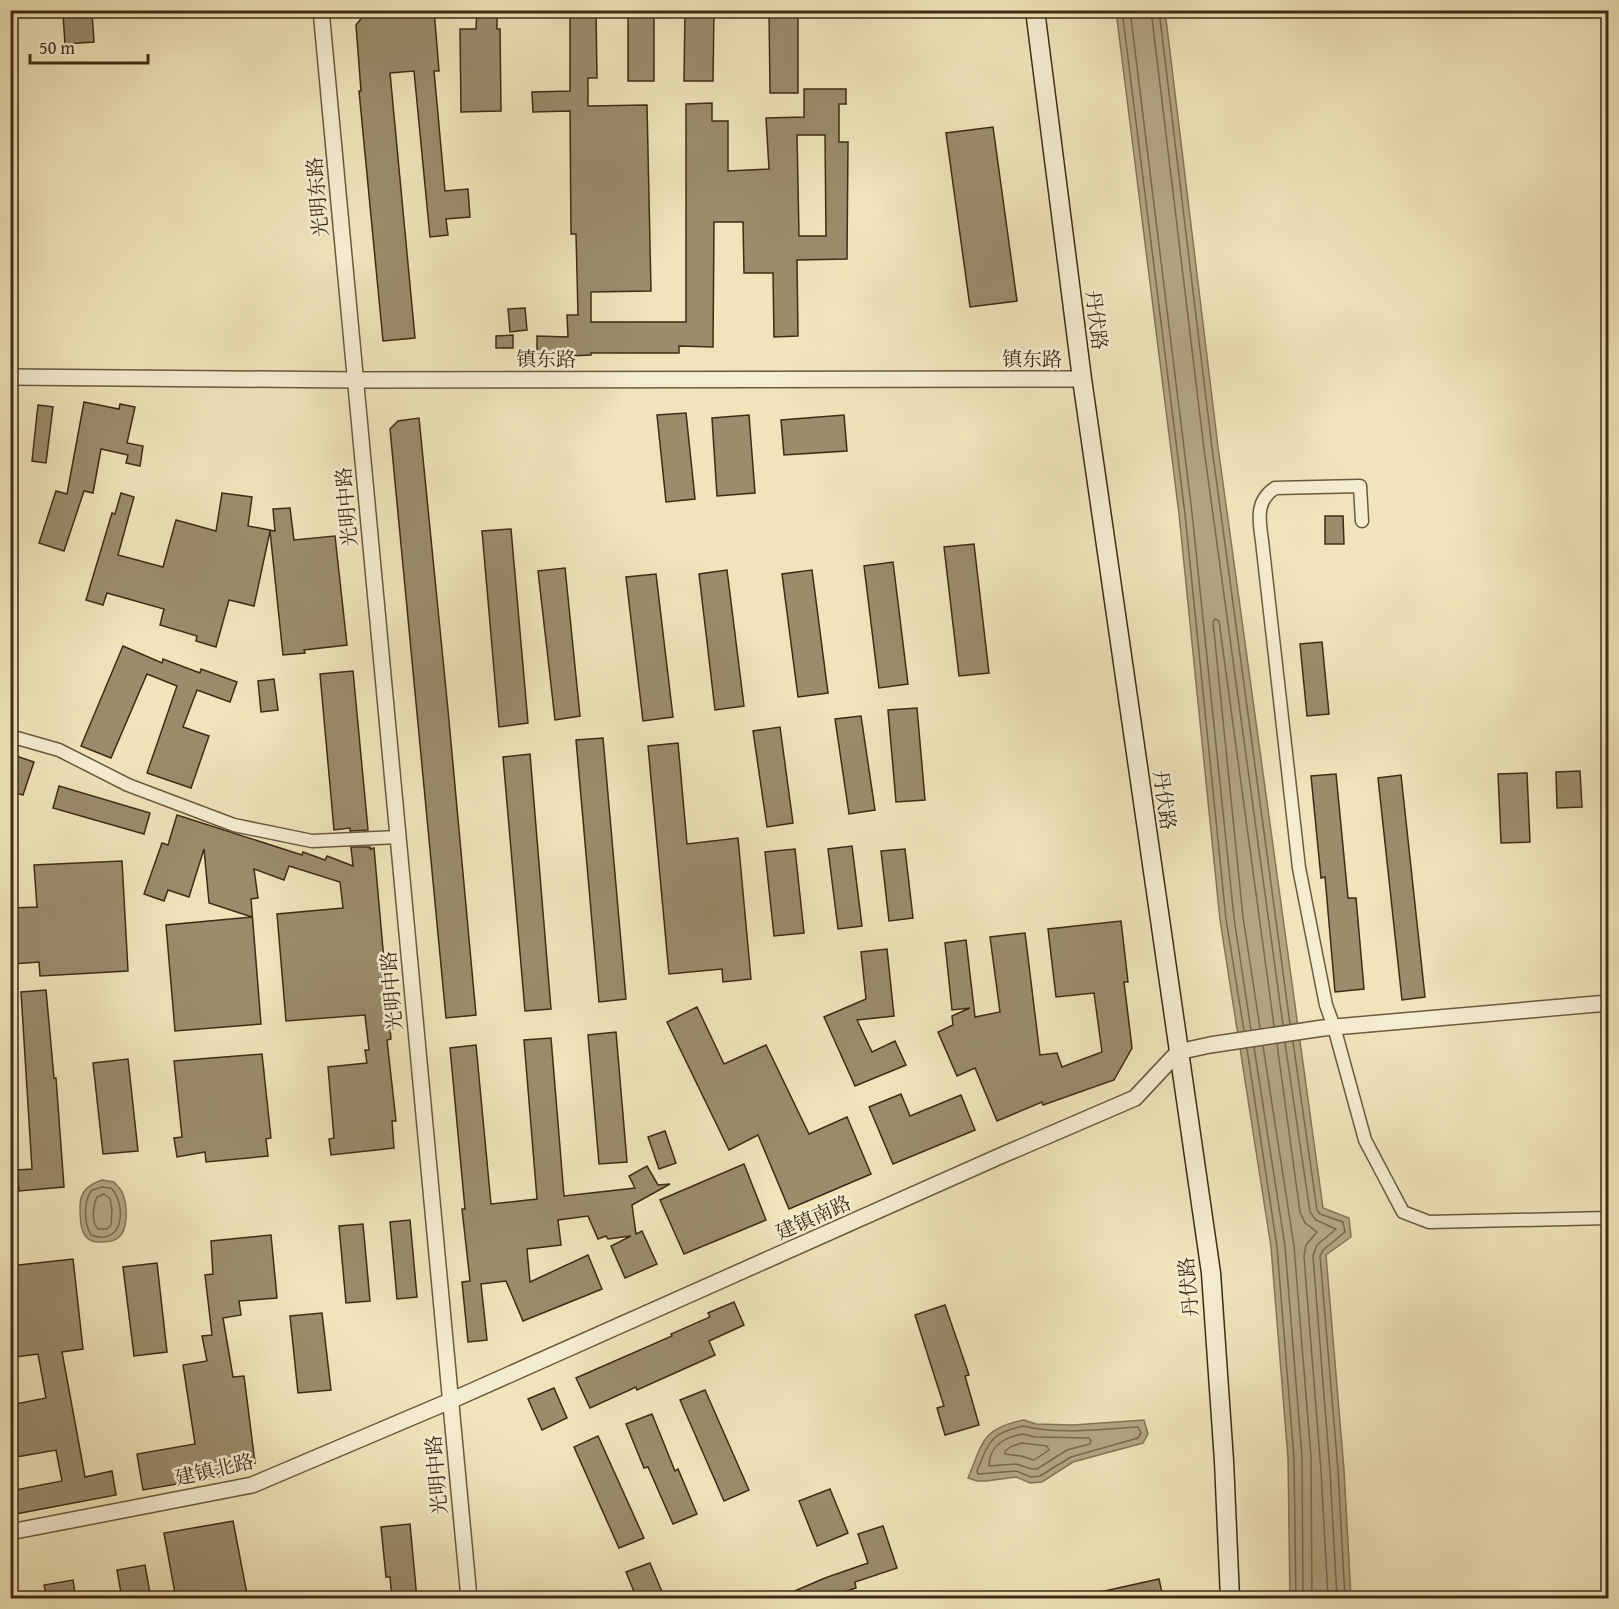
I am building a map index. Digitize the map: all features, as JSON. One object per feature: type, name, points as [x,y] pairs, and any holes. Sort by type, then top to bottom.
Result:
[{"type":"main road","name":"丹伏路","points":[[1035,10],[1082,379],[1211,1273],[1224,1461],[1230,1599]]},
{"type":"street","name":"光明东路","points":[[321,10],[356,380]]},
{"type":"street","name":"镇东路","points":[[10,377],[356,380],[1082,379]]},
{"type":"street","name":"光明中路","points":[[356,380],[469,1599]]},
{"type":"street","points":[[1362,521],[1360,486],[1275,488],[1265,495],[1259,505],[1299,868],[1326,1005],[1335,1027],[1365,1140],[1403,1212],[1429,1221],[1608,1218]]},
{"type":"street","points":[[10,736],[59,750],[128,785],[234,825],[312,841],[398,837]]},
{"type":"street","points":[[1178,1052],[1317,1029],[1608,1003]]},
{"type":"street","name":"建镇南路","points":[[450,1401],[1135,1098],[1178,1052]]},
{"type":"street","name":"建镇北路","points":[[10,1532],[252,1485],[450,1401]]},
{"type":"water","points":[[1116,11],[1165,11],[1218,447],[1323,1208],[1349,1218],[1351,1237],[1326,1255],[1344,1470],[1351,1598],[1290,1598],[1288,1458],[1271,1247],[1220,920],[1179,514]]},
{"type":"water","points":[[102,1180],[114,1182],[123,1194],[126,1217],[124,1229],[118,1238],[100,1242],[88,1239],[82,1230],[80,1207],[81,1197],[86,1189]]},
{"type":"water","points":[[1024,1420],[1036,1424],[1073,1425],[1144,1420],[1148,1434],[1143,1443],[1073,1462],[1042,1482],[1030,1483],[1016,1477],[986,1481],[968,1478],[981,1446],[992,1432],[1010,1423]]},
{"type":"building","points":[[434,10],[439,71],[434,71],[445,191],[468,189],[470,217],[446,219],[448,235],[430,237],[414,71],[390,73],[415,338],[383,341],[359,91],[361,91],[356,25],[364,15]]},
{"type":"building","points":[[477,10],[497,10],[497,29],[500,29],[501,111],[461,112],[460,29],[476,29]]},
{"type":"building","points":[[570,10],[596,10],[597,78],[588,78],[588,106],[647,105],[651,291],[591,292],[591,322],[686,322],[686,104],[712,103],[712,121],[728,121],[728,171],[769,169],[766,118],[804,117],[804,89],[846,89],[846,104],[839,104],[839,142],[848,142],[847,259],[797,260],[798,336],[774,337],[773,273],[744,273],[743,222],[714,222],[713,347],[679,346],[679,353],[591,353],[591,355],[568,356],[537,353],[537,336],[568,337],[567,315],[578,315],[576,234],[571,234],[570,111],[533,112],[532,92],[570,91]],"holes":[[[797,135],[825,135],[826,236],[799,236]]]},
{"type":"building","points":[[628,10],[654,10],[654,81],[628,81]]},
{"type":"building","points":[[685,10],[714,10],[713,81],[684,81]]},
{"type":"building","points":[[769,10],[798,10],[798,93],[770,93]]},
{"type":"building","points":[[92,13],[94,42],[65,44],[63,15]]},
{"type":"building","points":[[993,127],[1017,301],[970,307],[946,133]]},
{"type":"building","points":[[525,308],[527,330],[510,332],[508,309]]},
{"type":"building","points":[[513,335],[513,348],[496,348],[496,336]]},
{"type":"building","points":[[84,402],[119,409],[120,404],[135,407],[127,443],[143,446],[140,466],[126,463],[128,455],[101,449],[93,493],[84,491],[64,551],[39,543],[56,491],[67,494]]},
{"type":"building","points":[[38,405],[53,407],[46,463],[32,461]]},
{"type":"building","points":[[686,413],[695,499],[666,502],[657,415]]},
{"type":"building","points":[[749,415],[755,493],[717,496],[712,418]]},
{"type":"building","points":[[844,415],[847,451],[784,455],[781,420]]},
{"type":"building","points":[[419,418],[476,1015],[446,1018],[390,429],[398,421]]},
{"type":"building","points":[[121,493],[134,497],[118,555],[163,567],[176,520],[216,531],[222,493],[252,497],[248,526],[275,531],[273,509],[290,508],[294,540],[335,536],[347,645],[283,655],[270,531],[254,606],[229,600],[216,647],[196,641],[197,636],[160,625],[164,609],[107,593],[103,605],[86,600],[112,513],[115,514]]},
{"type":"building","points":[[1325,516],[1343,516],[1344,544],[1325,544]]},
{"type":"building","points":[[511,529],[528,723],[499,727],[482,531]]},
{"type":"building","points":[[974,544],[989,673],[959,676],[944,547]]},
{"type":"building","points":[[893,562],[908,684],[879,688],[864,566]]},
{"type":"building","points":[[565,568],[580,716],[555,720],[538,571]]},
{"type":"building","points":[[727,570],[744,706],[715,710],[699,574]]},
{"type":"building","points":[[812,570],[828,693],[798,697],[782,574]]},
{"type":"building","points":[[656,574],[673,717],[643,721],[626,577]]},
{"type":"building","points":[[1322,642],[1329,714],[1307,716],[1300,644]]},
{"type":"building","points":[[123,646],[162,663],[163,659],[200,673],[201,669],[237,682],[230,702],[197,690],[183,727],[209,736],[191,788],[147,773],[177,686],[147,674],[111,758],[81,746]]},
{"type":"building","points":[[353,671],[368,830],[350,831],[350,828],[334,830],[320,674]]},
{"type":"building","points":[[274,679],[278,710],[261,712],[258,681]]},
{"type":"building","points":[[917,708],[925,800],[896,802],[888,710]]},
{"type":"building","points":[[861,716],[875,810],[849,814],[835,719]]},
{"type":"building","points":[[780,727],[793,823],[767,827],[753,731]]},
{"type":"building","points":[[603,738],[626,999],[599,1002],[576,740]]},
{"type":"building","points":[[678,743],[687,844],[738,838],[751,979],[723,982],[722,969],[669,974],[648,746]]},
{"type":"building","points":[[530,754],[551,1009],[525,1011],[503,757]]},
{"type":"building","points":[[13,755],[34,762],[23,795],[10,791],[10,763]]},
{"type":"building","points":[[1580,771],[1582,807],[1557,808],[1556,772]]},
{"type":"building","points":[[1527,773],[1530,842],[1501,843],[1498,774]]},
{"type":"building","points":[[1336,774],[1348,898],[1356,898],[1364,989],[1335,992],[1325,877],[1321,878],[1311,776]]},
{"type":"building","points":[[1401,775],[1425,997],[1402,1000],[1378,778]]},
{"type":"building","points":[[59,786],[150,813],[144,834],[53,808]]},
{"type":"building","points":[[177,815],[302,855],[303,852],[325,860],[327,856],[353,866],[351,847],[374,848],[391,1039],[387,1040],[396,1121],[392,1121],[394,1148],[331,1155],[329,1139],[334,1138],[328,1067],[367,1063],[365,1050],[369,1050],[365,1015],[286,1021],[277,914],[343,908],[340,882],[289,866],[284,880],[254,869],[258,898],[251,899],[261,1024],[175,1031],[166,925],[252,917],[209,903],[204,849],[189,897],[168,890],[164,901],[144,894],[162,843],[168,845]]},
{"type":"building","points":[[852,846],[862,926],[838,929],[828,849]]},
{"type":"building","points":[[795,849],[804,933],[774,936],[765,852]]},
{"type":"building","points":[[905,849],[913,918],[889,921],[881,851]]},
{"type":"building","points":[[122,861],[128,971],[40,976],[39,962],[13,964],[10,908],[37,907],[34,865]]},
{"type":"building","points":[[1121,921],[1128,982],[1124,982],[1132,1048],[1114,1080],[1043,1105],[1042,1102],[997,1121],[975,1068],[957,1076],[938,1032],[953,1025],[952,1016],[970,1008],[952,1010],[945,943],[966,940],[975,1017],[1000,1012],[990,937],[1025,933],[1040,1055],[1057,1053],[1062,1067],[1102,1052],[1094,993],[1056,997],[1048,929]]},
{"type":"building","points":[[887,949],[894,1016],[857,1020],[872,1052],[895,1041],[906,1065],[855,1086],[824,1017],[866,999],[861,952]]},
{"type":"building","points":[[46,990],[54,1078],[56,1078],[64,1187],[19,1191],[17,1170],[32,1169],[21,992]]},
{"type":"building","points":[[697,1007],[724,1064],[766,1045],[809,1134],[847,1117],[871,1174],[789,1209],[758,1135],[729,1150],[667,1022]]},
{"type":"building","points":[[616,1032],[627,1162],[599,1164],[588,1035]]},
{"type":"building","points":[[551,1038],[564,1196],[635,1188],[629,1176],[647,1166],[658,1185],[670,1184],[632,1205],[636,1234],[642,1231],[657,1264],[625,1278],[611,1246],[631,1236],[608,1239],[606,1236],[598,1239],[588,1216],[558,1220],[561,1245],[527,1249],[530,1282],[588,1255],[602,1289],[523,1321],[506,1281],[481,1284],[487,1340],[468,1342],[462,1282],[470,1281],[462,1209],[465,1209],[450,1048],[476,1045],[491,1204],[537,1199],[524,1040]]},
{"type":"building","points":[[262,1054],[271,1138],[266,1139],[268,1156],[206,1162],[205,1152],[177,1157],[174,1138],[182,1137],[174,1061]]},
{"type":"building","points":[[128,1059],[138,1151],[103,1154],[93,1063]]},
{"type":"building","points":[[901,1094],[910,1116],[961,1095],[975,1130],[893,1164],[869,1107]]},
{"type":"building","points":[[665,1131],[676,1163],[659,1169],[648,1137]]},
{"type":"building","points":[[744,1164],[766,1220],[684,1254],[660,1200]]},
{"type":"building","points":[[410,1220],[417,1297],[397,1299],[390,1222]]},
{"type":"building","points":[[363,1224],[370,1301],[346,1303],[339,1226]]},
{"type":"building","points":[[271,1235],[277,1298],[239,1301],[241,1315],[223,1318],[233,1377],[244,1376],[255,1463],[228,1467],[229,1475],[143,1490],[137,1454],[195,1444],[183,1365],[207,1361],[202,1336],[212,1335],[205,1275],[213,1274],[211,1241]]},
{"type":"building","points":[[73,1259],[83,1349],[62,1352],[85,1477],[112,1471],[116,1495],[10,1515],[10,1491],[62,1481],[56,1450],[10,1458],[10,1405],[46,1398],[38,1354],[16,1357],[10,1308],[10,1266]]},
{"type":"building","points":[[157,1263],[167,1352],[134,1356],[123,1267]]},
{"type":"building","points":[[734,1302],[744,1325],[709,1341],[715,1355],[590,1408],[576,1378],[672,1336],[671,1334],[710,1317],[708,1313]]},
{"type":"building","points":[[945,1305],[969,1375],[965,1376],[979,1425],[945,1435],[937,1408],[944,1406],[915,1315]]},
{"type":"building","points":[[322,1313],[331,1390],[298,1393],[290,1316]]},
{"type":"building","points":[[554,1388],[567,1418],[542,1430],[528,1399]]},
{"type":"building","points":[[705,1390],[749,1490],[724,1501],[680,1400]]},
{"type":"building","points":[[652,1414],[675,1471],[678,1469],[697,1514],[673,1524],[648,1467],[644,1468],[626,1424]]},
{"type":"building","points":[[598,1436],[644,1538],[619,1548],[574,1447]]},
{"type":"building","points":[[830,1489],[848,1533],[817,1546],[799,1501]]},
{"type":"building","points":[[233,1521],[248,1599],[176,1599],[164,1533]]},
{"type":"building","points":[[410,1524],[417,1599],[392,1599],[390,1577],[386,1577],[381,1527]]},
{"type":"building","points":[[883,1526],[897,1568],[855,1582],[856,1588],[823,1599],[776,1599],[868,1563],[858,1534]]},
{"type":"building","points":[[650,1563],[665,1599],[637,1599],[626,1572]]},
{"type":"building","points":[[145,1565],[151,1599],[122,1599],[117,1570]]},
{"type":"building","points":[[1159,1579],[1162,1593],[1135,1599],[1095,1599],[1095,1593]]},
{"type":"building","points":[[73,1580],[76,1599],[47,1599],[44,1585]]}]
